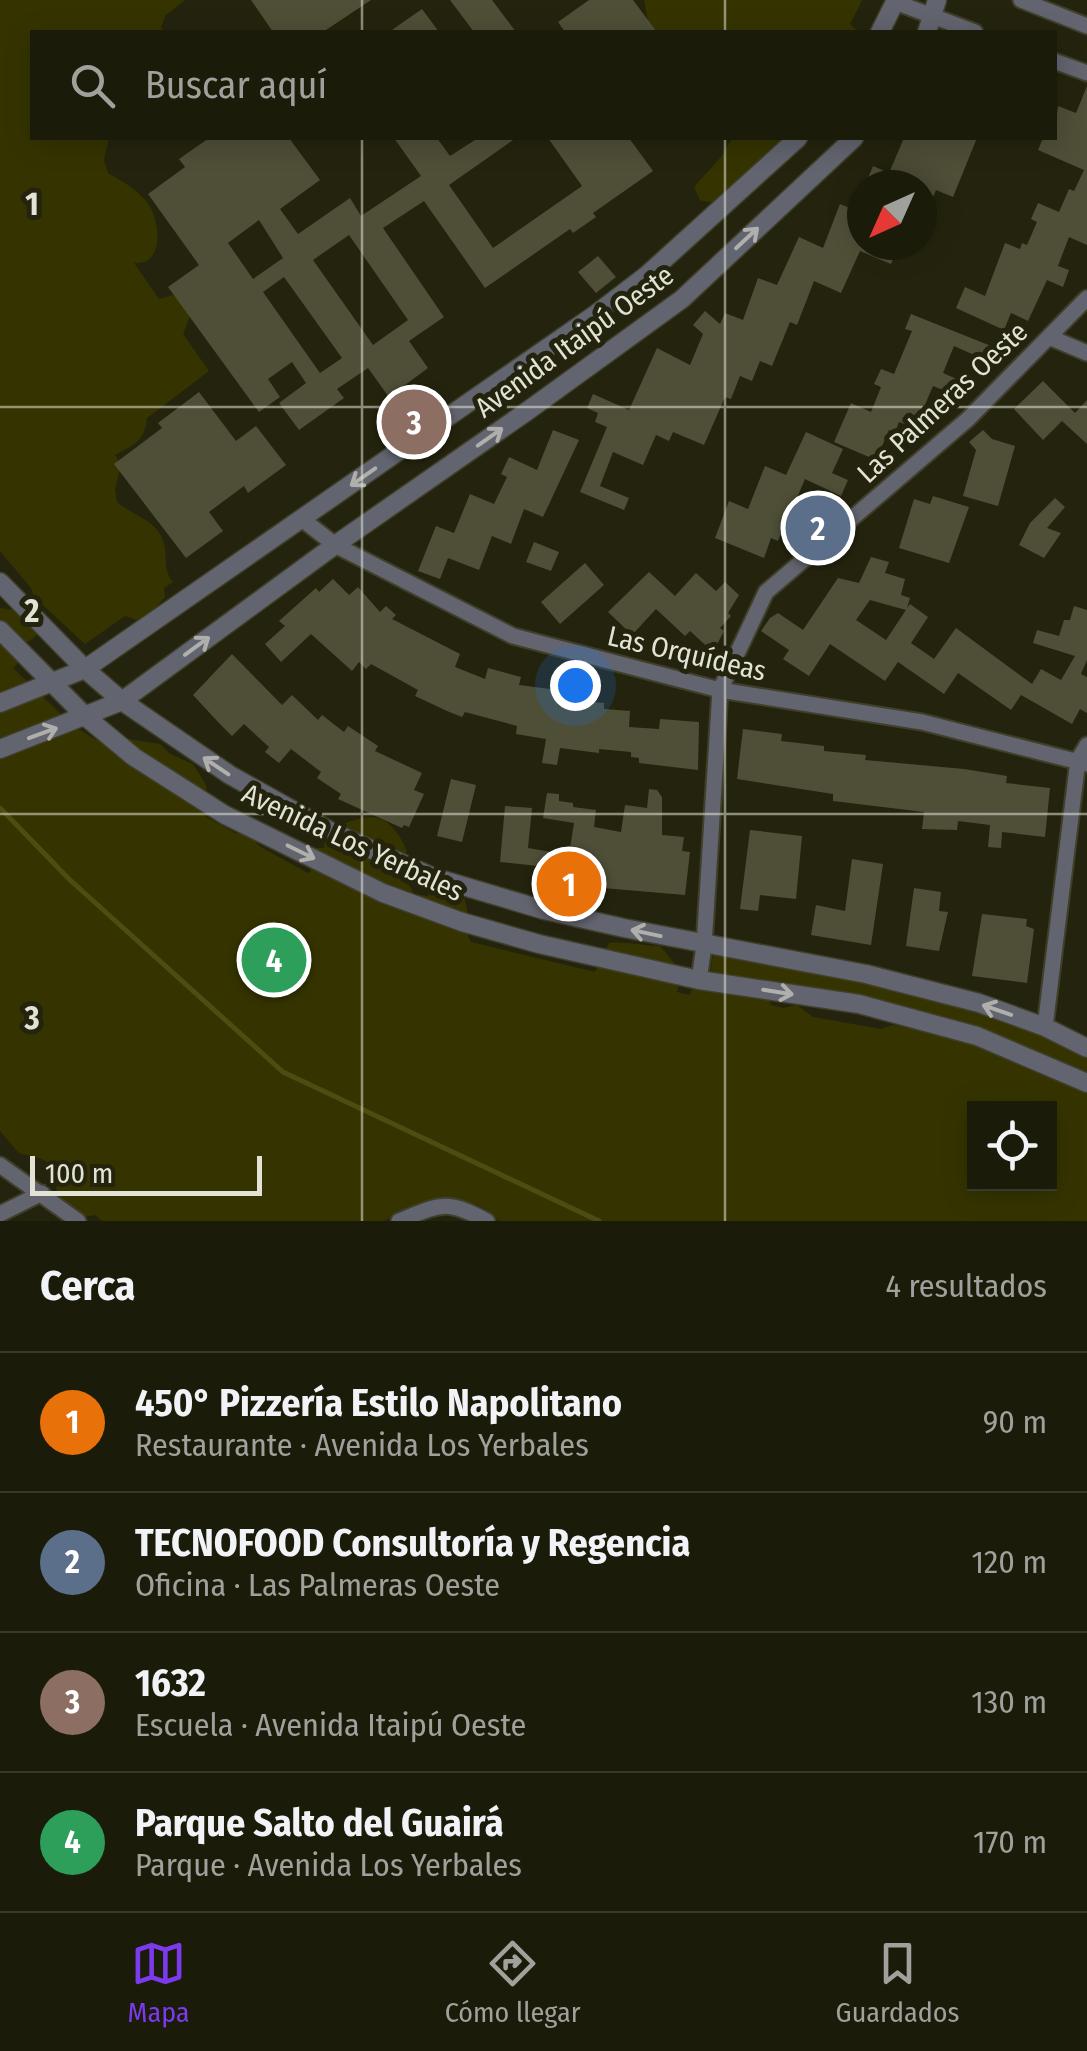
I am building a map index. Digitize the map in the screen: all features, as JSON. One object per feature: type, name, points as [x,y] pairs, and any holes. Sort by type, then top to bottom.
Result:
[{"type":"street","points":[[1021,0],[1087,26]]},
{"type":"street","points":[[881,30],[895,1],[969,30]]},
{"type":"street","points":[[1057,62],[1087,72]]},
{"type":"street","name":"Avenida Itaipú Oeste","points":[[0,703],[85,669],[540,354],[647,275],[796,140]]},
{"type":"street","name":"Avenida Itaipú Oeste","points":[[0,749],[122,701],[682,299],[852,140]]},
{"type":"street","name":"Las Palmeras Oeste","points":[[699,980],[720,690],[766,592],[968,419],[1087,298]]},
{"type":"street","points":[[1049,337],[1087,353]]},
{"type":"street","name":"Las Orquídeas","points":[[302,519],[336,545],[513,636],[720,690],[922,722],[1082,762]]},
{"type":"street","points":[[0,582],[122,701],[230,776],[330,831],[433,877],[544,910],[704,946],[866,974],[978,1004],[1046,1027],[1087,1048]]},
{"type":"street","name":"Avenida Los Yerbales","points":[[0,630],[86,717],[134,757],[225,815],[383,893],[520,938],[699,980],[876,1009],[976,1036],[1087,1083]]},
{"type":"street","points":[[1046,1027],[1087,745]]},
{"type":"street","points":[[0,1164],[78,1220]]},
{"type":"street","points":[[0,1214],[42,1193]]},
{"type":"street","points":[[400,1221],[442,1204],[487,1221]]},
{"type":"shaded area","points":[[0,0],[185,0],[165,16],[161,28],[164,30],[30,30],[30,140],[109,140],[104,160],[108,173],[146,201],[155,219],[155,249],[144,262],[134,263],[159,299],[173,295],[183,304],[190,316],[183,334],[209,371],[147,418],[141,437],[115,455],[121,465],[115,490],[117,502],[157,530],[173,582],[164,588],[165,597],[148,617],[136,620],[125,616],[85,644],[34,597],[0,551]]},
{"type":"shaded area","points":[[644,0],[862,0],[850,24],[857,30],[650,30]]},
{"type":"shaded area","points":[[731,140],[785,140],[776,148],[754,191],[732,201],[700,200],[694,187]]},
{"type":"shaded area","points":[[0,608],[33,612],[40,623],[37,635],[16,651],[17,664],[13,668],[72,725],[96,740],[109,736],[160,744],[170,754],[193,764],[206,785],[206,817],[237,834],[246,830],[259,846],[308,873],[311,872],[306,861],[311,848],[324,848],[325,831],[363,818],[382,820],[391,826],[407,851],[401,862],[389,867],[408,883],[414,894],[427,896],[438,889],[463,896],[471,942],[595,972],[609,943],[660,946],[678,972],[677,992],[690,995],[697,975],[711,971],[713,953],[852,978],[974,1011],[1087,1053],[1087,1221],[500,1221],[480,1206],[459,1203],[417,1209],[384,1221],[102,1221],[96,1215],[70,1210],[56,1189],[59,1171],[42,1159],[19,1153],[0,1131]],"holes":[[[754,979],[852,996],[981,1039],[955,1040],[932,1029],[893,1025],[881,1029],[813,1017],[797,1005],[771,1005]]]},
{"type":"building","points":[[251,0],[371,0],[326,30],[272,30]]},
{"type":"building","points":[[450,0],[492,0],[514,30],[472,30]]},
{"type":"building","points":[[589,0],[633,0],[656,30],[564,30],[558,22]]},
{"type":"building","points":[[422,9],[438,30],[392,30]]},
{"type":"building","points":[[1087,86],[1087,245],[1069,237],[1058,266],[1069,270],[1063,287],[1047,280],[1028,321],[1011,313],[1004,330],[956,308],[965,287],[985,296],[1005,243],[1020,249],[1022,243],[1027,245],[1037,222],[1031,219],[1038,203],[1059,212],[1069,189],[1074,191],[1084,170],[1038,150],[1042,140],[1057,140],[1058,106],[1076,113]]},
{"type":"building","points":[[206,140],[290,140],[320,180],[280,209],[298,234],[350,198],[361,216],[421,176],[395,140],[438,140],[450,156],[475,140],[513,140],[449,185],[493,248],[582,186],[549,140],[630,140],[653,171],[593,213],[596,217],[573,233],[570,229],[485,288],[424,201],[383,228],[444,317],[409,341],[428,368],[401,388],[413,405],[401,414],[368,368],[337,389],[344,398],[299,430],[279,403],[306,383],[292,362],[268,379],[280,397],[259,412],[168,287],[199,265],[148,194],[185,167],[179,159]],"holes":[[[259,220],[283,258],[253,279],[228,243]],[[349,235],[408,320],[373,345],[313,260]],[[284,277],[342,358],[320,373],[263,292]]]},
{"type":"building","points":[[903,140],[976,140],[953,197],[937,190],[937,170],[890,170]]},
{"type":"building","points":[[840,204],[847,207],[847,260],[856,260],[841,293],[814,281],[797,325],[790,322],[772,366],[760,361],[752,381],[740,376],[731,399],[725,397],[704,445],[673,432],[669,441],[656,435],[643,465],[613,452],[600,486],[629,498],[624,510],[580,492],[607,427],[595,422],[598,413],[587,408],[593,394],[629,410],[657,348],[690,365],[703,334],[693,325],[705,311],[720,324],[725,313],[743,320],[758,278],[777,285],[799,237],[823,248]]},
{"type":"building","points":[[598,256],[616,277],[596,293],[578,272]]},
{"type":"building","points":[[911,314],[996,348],[990,362],[954,346],[943,373],[961,381],[955,395],[933,386],[915,428],[899,422],[895,432],[889,430],[876,460],[834,442],[851,403],[871,412],[881,387],[874,384],[881,369],[894,374],[912,331],[905,329]]},
{"type":"building","points":[[1043,381],[1075,413],[1087,400],[1087,444],[1062,421],[1043,440],[1014,409]]},
{"type":"building","points":[[199,392],[236,441],[256,426],[286,465],[248,493],[244,486],[209,512],[223,531],[186,558],[114,464],[162,428],[158,423]]},
{"type":"building","points":[[553,430],[579,440],[543,517],[524,509],[511,544],[492,536],[479,570],[448,558],[440,579],[418,571],[436,526],[454,533],[470,494],[494,504],[507,477],[501,474],[509,457],[537,470]]},
{"type":"building","points":[[983,430],[992,439],[1015,446],[998,506],[963,496],[976,450],[969,442]]},
{"type":"building","points":[[806,432],[843,449],[832,473],[848,480],[841,496],[805,479],[794,505],[809,512],[802,528],[786,521],[778,541],[771,538],[764,558],[715,538],[729,501],[748,509],[765,466],[786,475]]},
{"type":"building","points":[[933,496],[969,507],[949,563],[899,548],[914,499],[930,504]]},
{"type":"building","points":[[1055,498],[1065,507],[1047,528],[1061,533],[1044,558],[1019,545],[1030,523]]},
{"type":"building","points":[[534,542],[559,552],[551,571],[526,562]]},
{"type":"building","points":[[871,557],[889,562],[885,573],[905,579],[901,595],[910,598],[907,608],[910,604],[928,617],[911,643],[934,659],[956,628],[1032,684],[1041,669],[1061,680],[1075,656],[1033,643],[1037,630],[1059,636],[1074,606],[1087,610],[1087,660],[1081,674],[1087,677],[1087,713],[1080,709],[1072,724],[1021,695],[1011,710],[958,673],[944,694],[898,662],[885,681],[830,644],[809,676],[783,659],[789,650],[761,631],[778,613],[803,630],[838,578],[859,583]],"holes":[[[870,600],[906,610],[886,640],[856,620]]]},
{"type":"building","points":[[585,563],[604,585],[560,624],[541,602]]},
{"type":"building","points":[[649,572],[675,596],[696,573],[716,591],[725,582],[739,595],[728,613],[731,616],[720,628],[724,631],[713,652],[690,631],[685,636],[656,609],[632,635],[608,612]]},
{"type":"building","points":[[333,579],[349,595],[358,587],[380,612],[386,606],[396,615],[392,619],[460,654],[455,667],[485,679],[488,668],[521,677],[519,685],[565,691],[564,699],[604,703],[604,709],[630,711],[629,727],[659,729],[660,719],[699,722],[698,770],[639,763],[631,752],[599,749],[599,753],[560,748],[557,765],[542,763],[546,739],[516,734],[517,726],[447,711],[415,696],[418,690],[371,664],[366,669],[359,662],[352,671],[311,634],[281,662],[265,644],[285,626],[279,621],[316,588],[319,592]]},
{"type":"building","points":[[232,654],[282,705],[292,695],[318,720],[322,715],[344,732],[348,726],[378,746],[375,751],[422,773],[414,790],[424,794],[409,827],[402,828],[338,799],[341,794],[317,778],[321,772],[291,749],[279,763],[265,752],[269,747],[244,724],[232,736],[193,695]]},
{"type":"building","points":[[743,729],[782,734],[781,741],[824,746],[824,751],[866,755],[865,760],[964,769],[1007,776],[1006,783],[1050,788],[1045,837],[1002,832],[1001,848],[988,847],[990,825],[958,821],[957,830],[922,829],[924,812],[833,801],[833,794],[737,779]]},
{"type":"building","points":[[451,779],[476,785],[462,842],[437,836]]},
{"type":"building","points":[[649,789],[657,790],[662,797],[662,835],[684,837],[682,851],[690,852],[685,895],[603,888],[546,876],[547,867],[500,862],[505,806],[532,808],[528,848],[569,855],[574,823],[543,818],[547,793],[559,794],[559,801],[573,803],[573,807],[596,810],[594,827],[621,832],[625,805],[647,808]]},
{"type":"building","points":[[750,830],[802,836],[796,899],[760,895],[758,911],[740,909]]},
{"type":"building","points":[[852,859],[883,864],[871,945],[811,935],[816,905],[845,911]]},
{"type":"building","points":[[914,888],[941,892],[939,911],[948,912],[939,951],[906,946]]},
{"type":"building","points":[[982,914],[1027,919],[1026,926],[1034,929],[1027,983],[972,976]]},
{"type":"waterway","points":[[0,808],[70,880],[283,1072],[599,1221]]},
{"type":"place","name":"1632","points":[[414,422]]},
{"type":"place","name":"TECNOFOOD Consultoría y Regencia","points":[[818,528]]},
{"type":"place","name":"450° Pizzería Estilo Napolitano","points":[[569,884]]},
{"type":"place","name":"Parque Salto del Guairá","points":[[274,960]]}]
